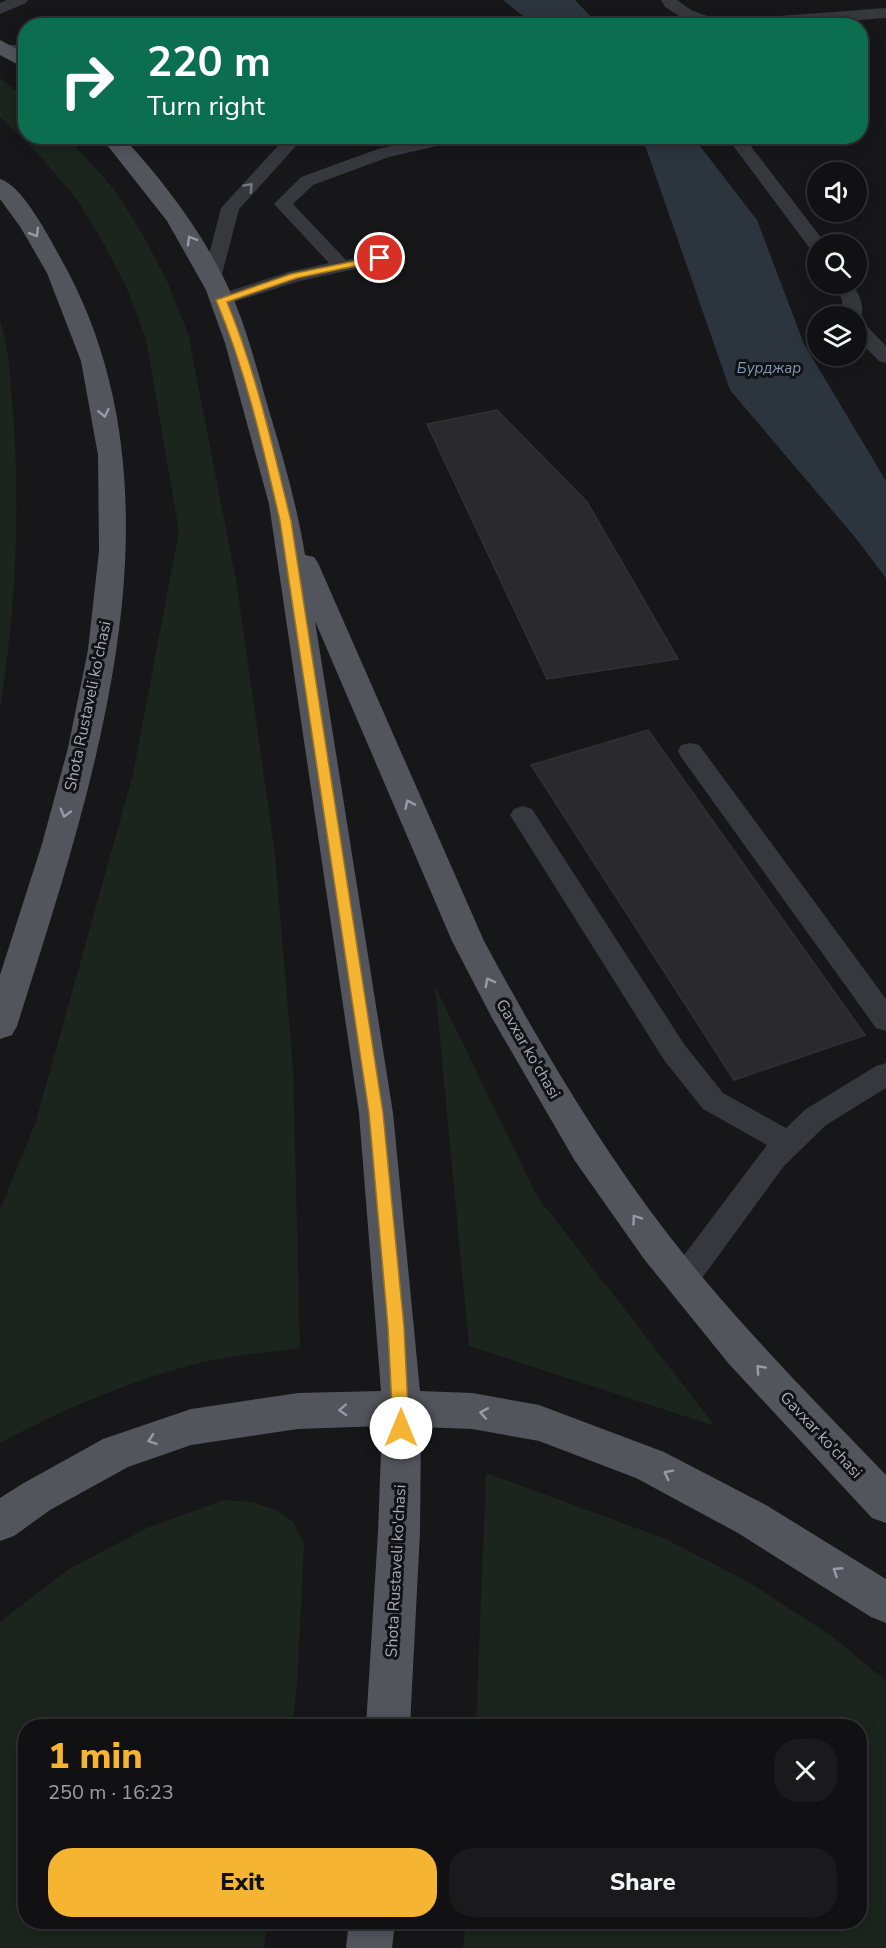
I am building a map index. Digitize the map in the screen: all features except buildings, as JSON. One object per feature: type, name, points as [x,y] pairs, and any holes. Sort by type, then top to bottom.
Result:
[{"type":"main road","name":"Shota Rustaveli ko'chasi","points":[[117,144],[144,173],[181,223],[217,289],[240,351],[276,476],[286,521],[376,1113],[402,1408],[399,1532],[388,1719]]},
{"type":"main road","name":"Shota Rustaveli ko'chasi","points":[[0,186],[24,215],[48,254],[78,314],[94,363],[111,451],[115,541],[104,646],[81,757],[32,927],[0,1026]]},
{"type":"main road","name":"Gavxar ko'chasi","points":[[286,521],[483,971],[588,1151],[657,1248],[743,1352],[886,1504]]},
{"type":"main road","points":[[0,1522],[36,1497],[117,1452],[192,1427],[298,1411],[402,1408],[472,1411],[539,1423],[650,1465],[752,1519],[886,1604]]},
{"type":"main road","points":[[369,1948],[371,1929]]},
{"type":"lane","points":[[0,9],[20,0]]},
{"type":"lane","points":[[669,0],[671,4],[685,13],[699,18]]},
{"type":"lane","points":[[822,0],[826,18],[886,13]]},
{"type":"lane","points":[[290,144],[230,208],[217,289],[343,267],[380,258]]},
{"type":"lane","points":[[343,267],[283,204],[307,181],[384,153],[423,144]]},
{"type":"lane","points":[[740,144],[809,234]]},
{"type":"lane","points":[[867,337],[886,357]]},
{"type":"lane","points":[[690,751],[886,1020]]},
{"type":"lane","points":[[523,815],[674,1052],[712,1101],[788,1143]]},
{"type":"lane","points":[[683,1280],[774,1157],[816,1117],[886,1074]]},
{"type":"shaded area","points":[[0,78],[18,92],[18,135],[0,117]]},
{"type":"shaded area","points":[[28,144],[73,144],[114,189],[143,235],[168,283],[188,333],[237,586],[275,855],[293,1067],[300,1348],[218,1359],[166,1372],[93,1398],[0,1443],[0,1210],[36,1121],[133,774],[179,531],[146,339],[127,289],[104,244],[76,198]]},
{"type":"shaded area","points":[[0,320],[10,371],[15,440],[16,517],[10,633],[0,709]]},
{"type":"shaded area","points":[[435,986],[537,1196],[715,1426],[469,1346]]},
{"type":"shaded area","points":[[486,1473],[666,1539],[750,1583],[833,1637],[886,1681],[886,1948],[463,1948],[465,1929],[867,1929],[867,1719],[476,1719]]},
{"type":"shaded area","points":[[224,1500],[252,1502],[276,1510],[293,1522],[304,1544],[297,1687],[293,1719],[18,1719],[18,1929],[266,1929],[264,1948],[0,1948],[0,1622],[69,1569],[147,1528]]},
{"type":"water","points":[[503,0],[575,0],[592,18],[525,18]]},
{"type":"water","name":"Бурджар","points":[[642,144],[698,144],[757,220],[807,349],[807,366],[817,366],[886,481],[886,578],[854,536],[730,390],[646,148]]},
{"type":"route","points":[[380,258],[295,276],[221,300],[233,329],[270,454],[286,521],[376,1113],[396,1327],[402,1408],[401,1428]]}]
